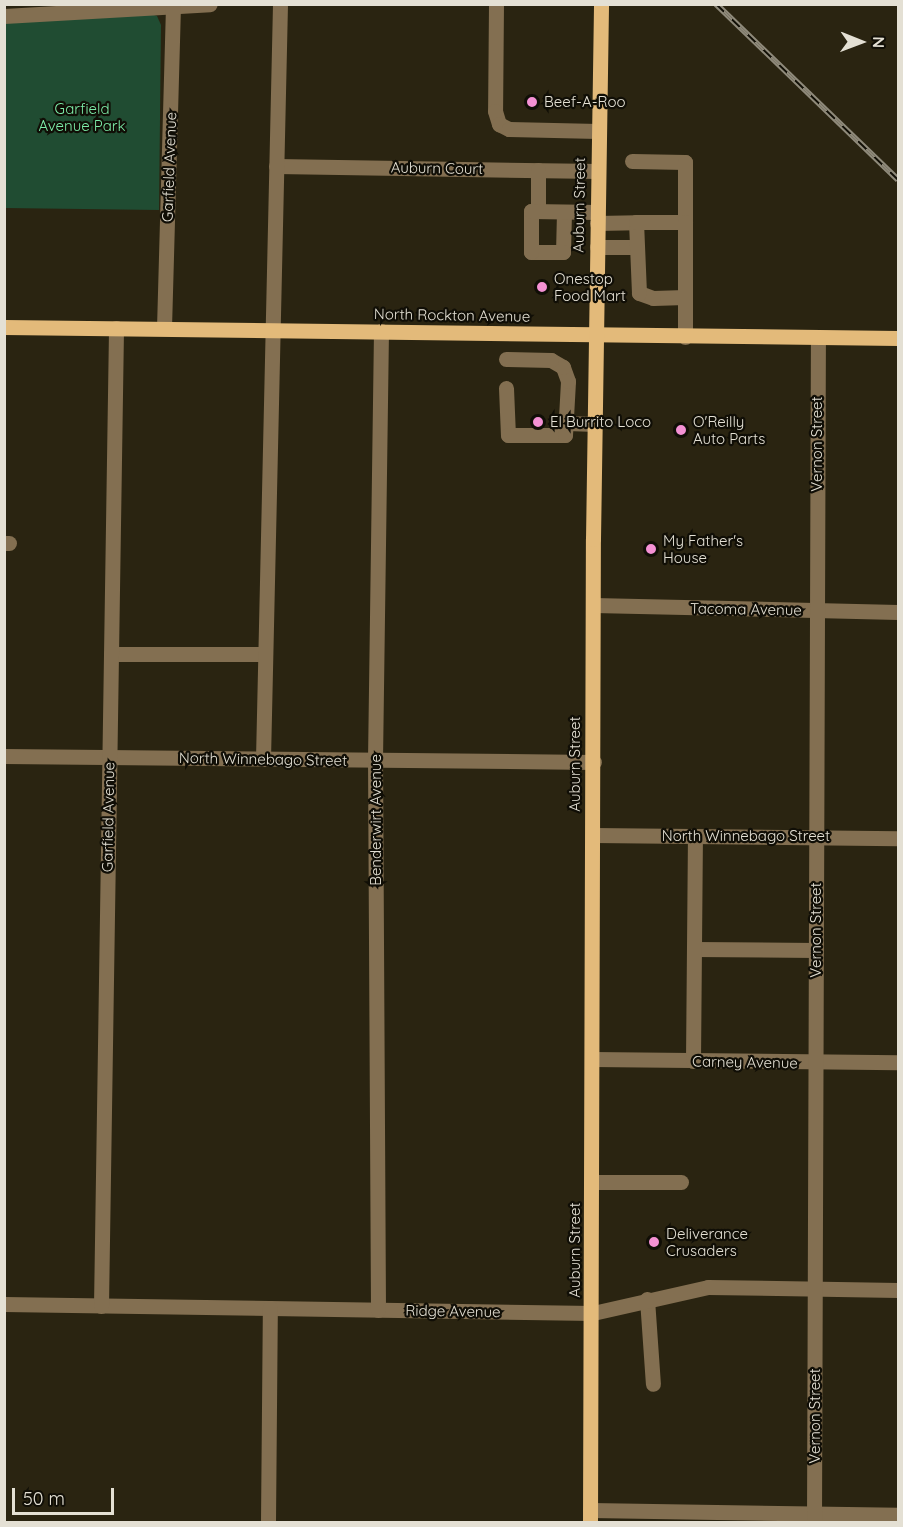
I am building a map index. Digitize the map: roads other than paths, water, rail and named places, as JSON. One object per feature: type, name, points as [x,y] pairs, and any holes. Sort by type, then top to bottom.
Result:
[{"type":"main road","name":"Auburn Street","points":[[590,1516],[593,1312],[593,605],[600,4]]},
{"type":"main road","name":"North Rockton Avenue","points":[[4,327],[898,338]]},
{"type":"street","points":[[4,16],[210,4]]},
{"type":"street","points":[[263,759],[268,421],[273,329],[280,4]]},
{"type":"street","points":[[496,4],[495,111],[499,124],[509,129],[598,131]]},
{"type":"street","name":"Garfield Avenue","points":[[164,328],[173,7]]},
{"type":"street","points":[[632,161],[685,162],[685,337]]},
{"type":"street","name":"Auburn Court","points":[[276,166],[598,171]]},
{"type":"street","points":[[538,170],[538,211]]},
{"type":"street","points":[[564,212],[563,252],[531,252],[531,211],[564,212],[636,222],[685,222]]},
{"type":"street","points":[[636,222],[639,293],[653,298],[685,297]]},
{"type":"street","points":[[597,247],[636,247]]},
{"type":"street","name":"Garfield Avenue","points":[[101,1306],[116,328]]},
{"type":"street","name":"Benderwirt Avenue","points":[[378,1310],[375,760],[381,331]]},
{"type":"street","name":"Vernon Street","points":[[814,1518],[818,338]]},
{"type":"street","points":[[506,359],[555,361],[565,371],[568,389],[567,423],[562,437],[509,436],[505,431],[506,388]]},
{"type":"street","points":[[567,423],[595,424]]},
{"type":"street","name":"Tacoma Avenue","points":[[593,605],[898,612]]},
{"type":"street","points":[[111,654],[265,654]]},
{"type":"street","name":"North Winnebago Street","points":[[4,756],[594,762]]},
{"type":"street","name":"North Winnebago Street","points":[[593,835],[898,838]]},
{"type":"street","points":[[693,1061],[695,836]]},
{"type":"street","points":[[694,949],[816,950]]},
{"type":"street","name":"Carney Avenue","points":[[592,1059],[816,1063],[898,1062]]},
{"type":"street","points":[[593,1182],[681,1182]]},
{"type":"street","name":"Ridge Avenue","points":[[4,1304],[593,1312],[708,1287],[898,1290]]},
{"type":"street","points":[[647,1299],[653,1384]]},
{"type":"street","points":[[268,1522],[270,1308]]},
{"type":"street","points":[[590,1516],[814,1518],[898,1515]]},
{"type":"railway","points":[[716,4],[898,180]]},
{"type":"place","name":"Beef-A-Roo","points":[[532,102]]},
{"type":"place","name":"Onestop Food Mart","points":[[542,287]]},
{"type":"place","name":"El Burrito Loco","points":[[538,422]]},
{"type":"place","name":"O'Reilly Auto Parts","points":[[681,430]]},
{"type":"place","name":"My Father's House","points":[[651,549]]},
{"type":"place","name":"Deliverance Crusaders","points":[[654,1242]]},
{"type":"park label","name":"Garfield Avenue Park","points":[[82,116]]}]
